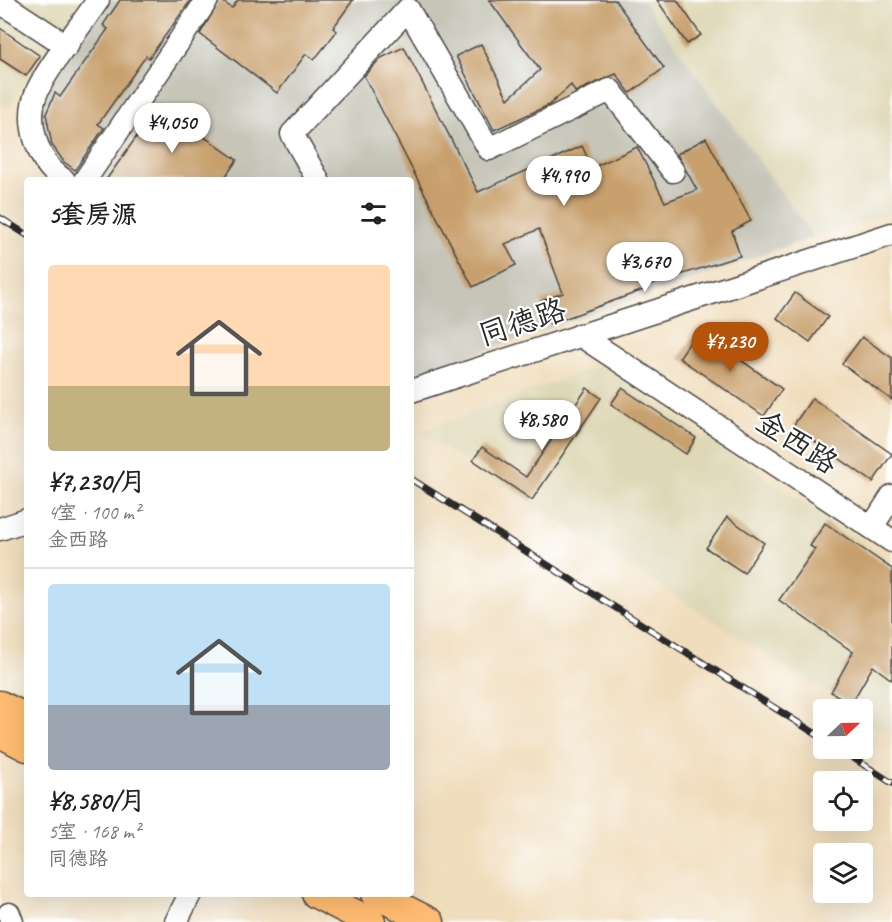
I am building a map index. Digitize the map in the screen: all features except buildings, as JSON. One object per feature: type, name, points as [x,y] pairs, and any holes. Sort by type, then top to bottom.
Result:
[{"type":"main road","points":[[0,705],[24,717]]},
{"type":"main road","points":[[0,733],[24,745]]},
{"type":"main road","points":[[322,897],[371,922]]},
{"type":"main road","points":[[381,897],[430,922]]},
{"type":"street","points":[[59,177],[42,157],[34,135],[32,112],[38,89],[98,0]]},
{"type":"street","points":[[87,177],[207,0]]},
{"type":"street","points":[[0,2],[67,46]]},
{"type":"street","points":[[316,177],[292,134],[408,9],[489,149],[610,90],[673,171]]},
{"type":"street","name":"同德路","points":[[414,390],[892,234]]},
{"type":"street","name":"金西路","points":[[579,335],[892,541]]},
{"type":"street","points":[[872,527],[892,496]]},
{"type":"street","points":[[0,530],[24,521]]},
{"type":"street","points":[[176,922],[188,897]]},
{"type":"shaded area","points":[[0,0],[82,0],[8,108],[0,103]]},
{"type":"shaded area","points":[[108,0],[642,0],[814,237],[414,375],[414,177],[76,177],[50,160],[35,124],[41,95]]},
{"type":"shaded area","points":[[642,0],[892,0],[892,214],[814,237]]},
{"type":"shaded area","points":[[599,365],[892,562],[892,737],[873,724],[873,699],[834,699],[420,432]]},
{"type":"railway","points":[[0,218],[24,233]]},
{"type":"railway","points":[[414,481],[813,732]]},
{"type":"railway","points":[[855,759],[892,783]]}]
